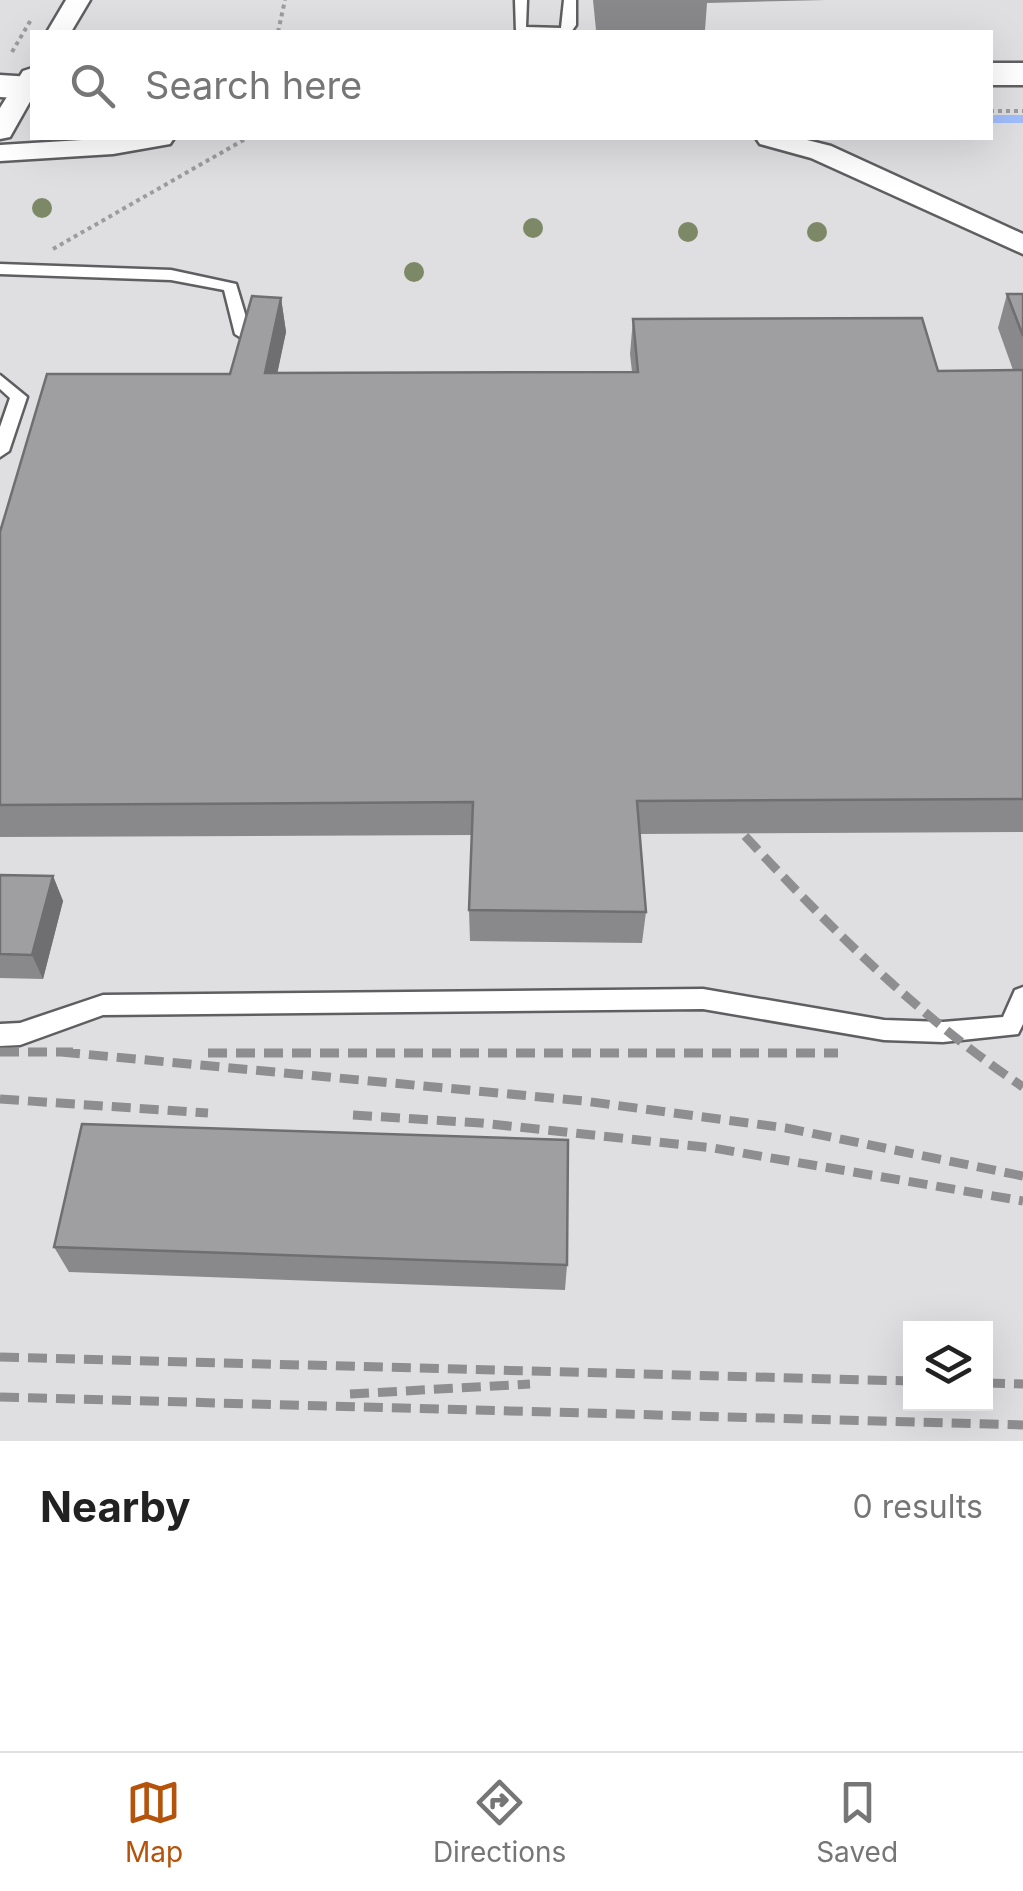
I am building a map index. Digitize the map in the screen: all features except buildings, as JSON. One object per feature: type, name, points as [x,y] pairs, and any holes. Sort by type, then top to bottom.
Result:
[{"type":"highway","points":[[993,74],[1023,74]]},
{"type":"highway","points":[[993,96],[1023,96]]},
{"type":"street","points":[[60,30],[78,0]]},
{"type":"street","points":[[0,131],[19,74]]},
{"type":"street","points":[[0,152],[94,148],[147,140]]},
{"type":"street","points":[[777,140],[821,152],[888,180],[1023,246]]},
{"type":"lane","points":[[520,30],[521,0]]},
{"type":"lane","points":[[566,30],[570,0]]},
{"type":"lane","points":[[0,269],[171,275],[231,287],[242,334]]},
{"type":"lane","points":[[0,380],[19,397],[0,451]]},
{"type":"lane","points":[[0,1034],[20,1034],[102,1005],[704,999],[884,1030],[943,1032],[1010,1027],[1023,997]]},
{"type":"path","points":[[278,30],[285,0]]},
{"type":"path","points":[[31,30],[36,13]]},
{"type":"path","points":[[19,74],[30,35]]},
{"type":"path","points":[[993,110],[1023,110]]},
{"type":"path","points":[[18,270],[244,140]]},
{"type":"waterway","points":[[993,119],[1023,119]]},
{"type":"railway","points":[[745,836],[877,970],[947,1031],[1023,1087]]},
{"type":"railway","points":[[0,1052],[61,1052]]},
{"type":"railway","points":[[61,1052],[73,1052]]},
{"type":"railway","points":[[61,1052],[584,1101],[786,1128],[1023,1176]]},
{"type":"railway","points":[[208,1053],[838,1053]]},
{"type":"railway","points":[[0,1099],[208,1113]]},
{"type":"railway","points":[[353,1115],[481,1123],[713,1148],[1023,1201]]},
{"type":"railway","points":[[0,1357],[903,1381]]},
{"type":"railway","points":[[993,1383],[1023,1384]]},
{"type":"railway","points":[[350,1394],[530,1384]]},
{"type":"railway","points":[[0,1397],[1023,1425]]}]
